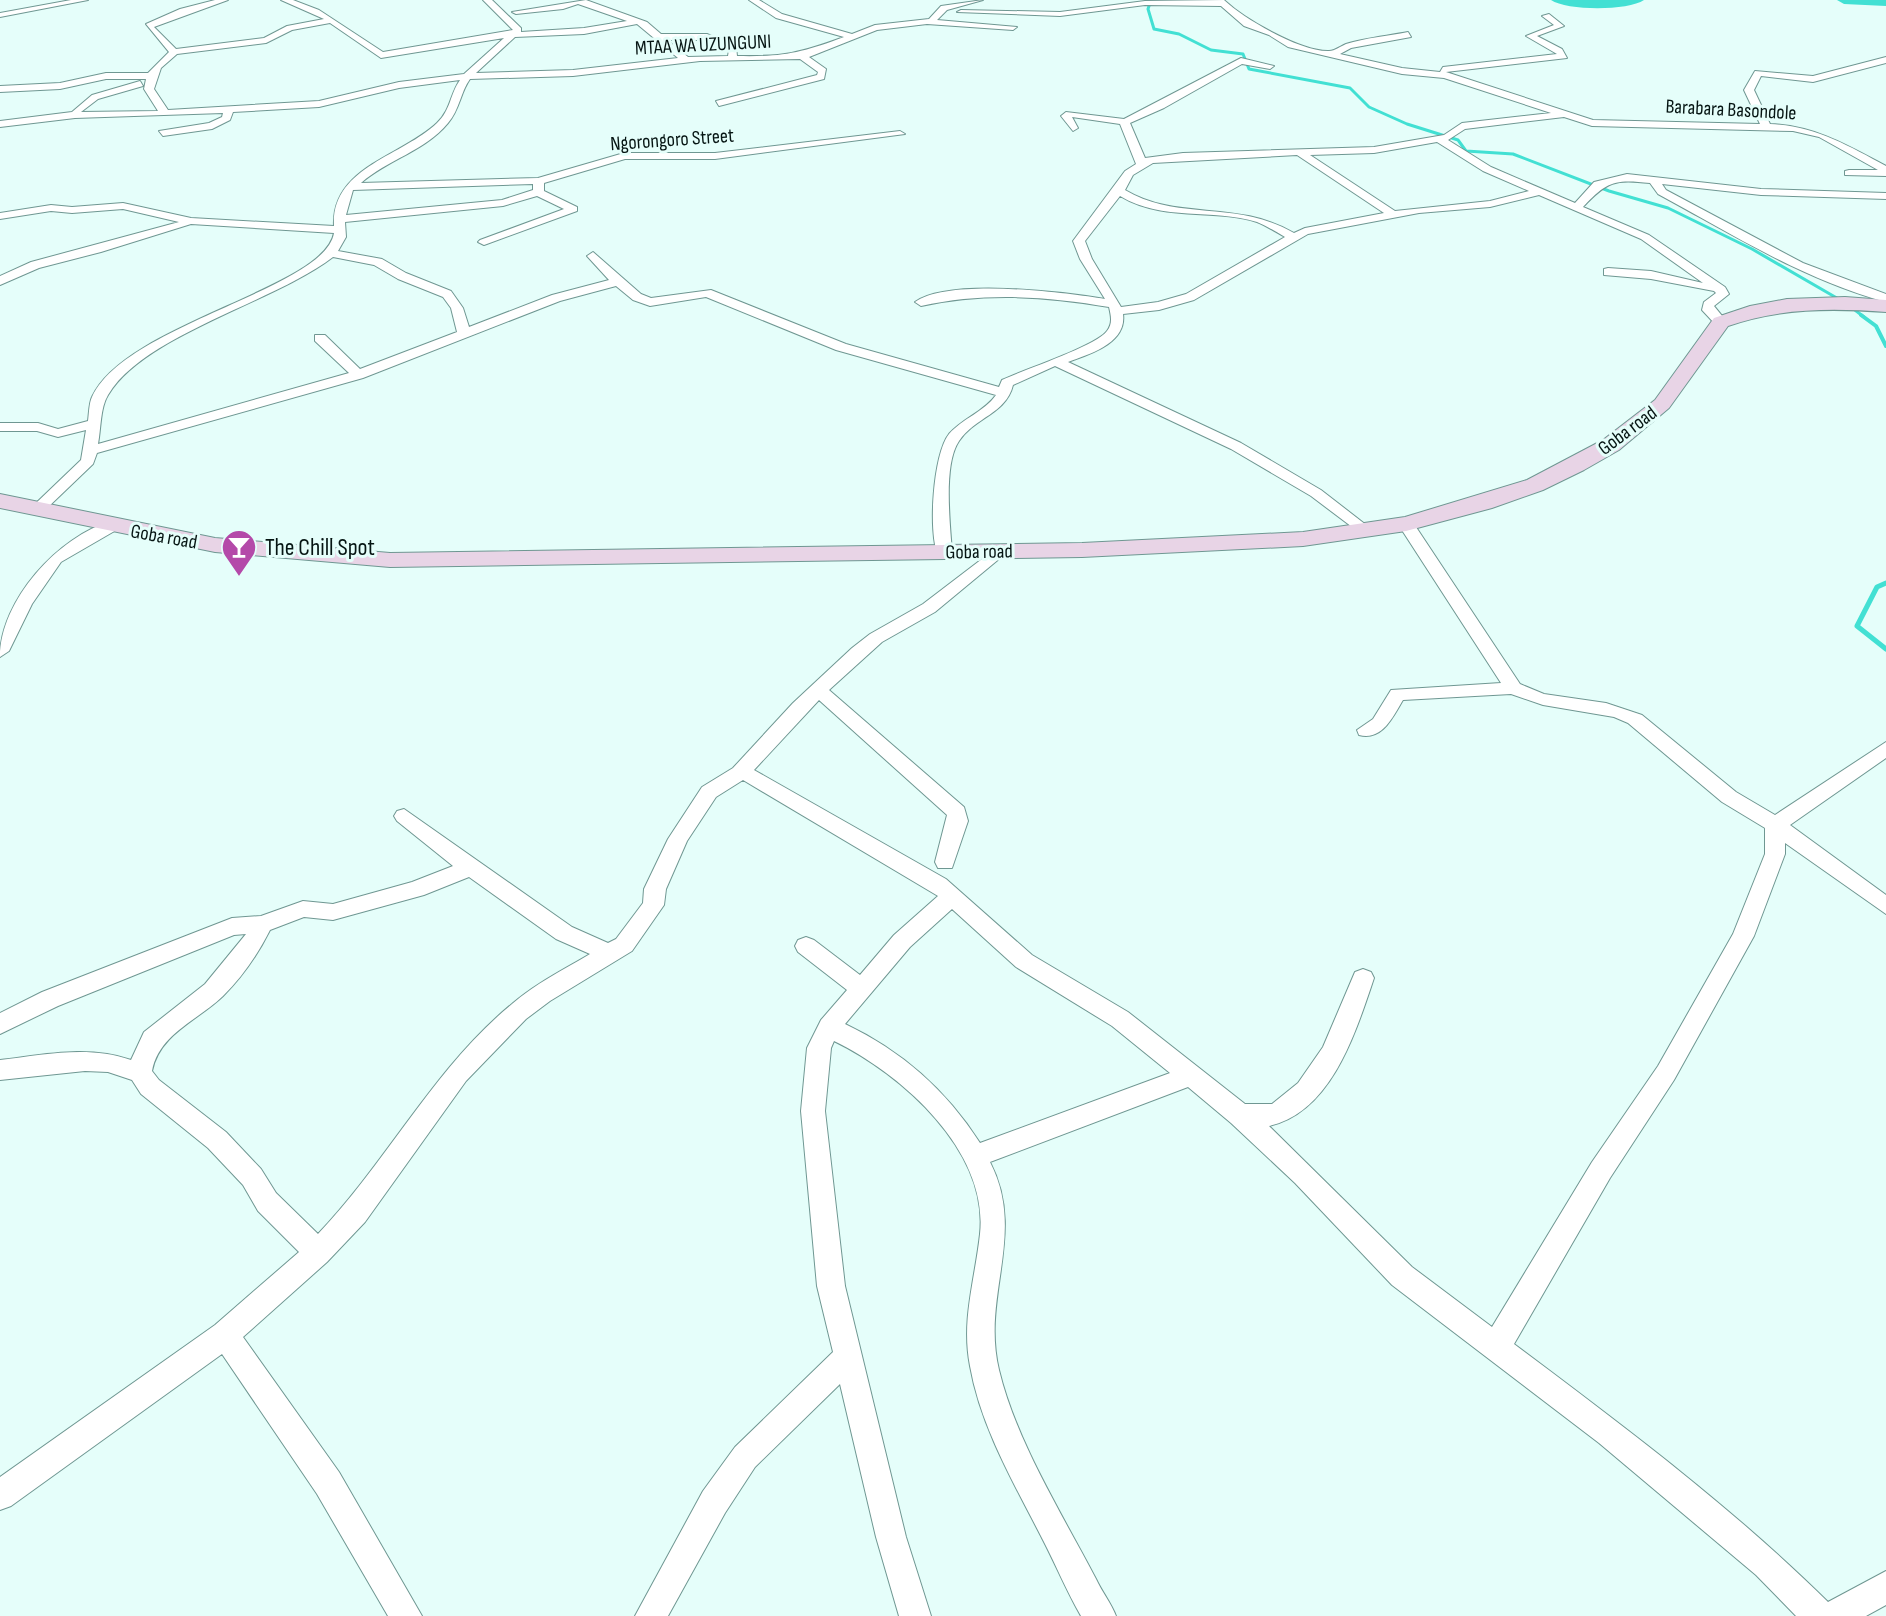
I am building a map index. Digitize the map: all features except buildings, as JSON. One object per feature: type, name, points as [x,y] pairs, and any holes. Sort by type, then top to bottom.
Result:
[{"type":"main road","points":[[1721,322],[1757,310],[1814,303],[1886,306]]},
{"type":"main road","name":"Goba road","points":[[0,501],[215,545],[390,560],[1249,544],[1406,524],[1484,503],[1535,485],[1611,445],[1662,404],[1721,322]]},
{"type":"street","points":[[55,0],[65,3]]},
{"type":"street","points":[[0,15],[84,0]]},
{"type":"street","points":[[174,52],[149,26],[183,11],[224,0]]},
{"type":"street","points":[[286,0],[320,11],[357,39],[371,43],[381,55],[512,35],[584,31],[636,22]]},
{"type":"street","points":[[39,508],[83,469],[92,450],[93,424],[102,391],[136,360],[202,320],[305,273],[331,253],[347,190],[367,172],[437,129],[455,107],[467,76],[518,30],[487,0]]},
{"type":"street","points":[[753,0],[779,16],[854,37]]},
{"type":"street","points":[[936,14],[979,0]]},
{"type":"street","points":[[516,12],[581,1],[644,24],[685,59]]},
{"type":"street","points":[[1221,2],[1247,24],[1272,33],[1291,45],[1402,71],[1429,72],[1564,56],[1530,36],[1560,26],[1546,16]]},
{"type":"street","points":[[936,14],[968,17],[976,12],[1060,14],[1145,3],[1234,2]]},
{"type":"street","points":[[936,14],[1013,27]]},
{"type":"street","name":"MTAA WA UZUNGUNI","points":[[0,124],[75,115],[135,115],[327,103],[399,85],[467,76],[573,73],[685,59],[802,56],[887,25],[936,14]]},
{"type":"street","points":[[164,112],[149,89],[151,79],[174,52],[266,40],[290,28],[333,20]]},
{"type":"street","points":[[1330,55],[1360,43],[1408,35]]},
{"type":"street","points":[[657,37],[698,36],[713,39],[733,49],[732,58]]},
{"type":"street","points":[[719,103],[821,77],[823,71],[819,65],[802,56]]},
{"type":"street","points":[[1766,126],[1752,102],[1749,90],[1758,73],[1813,79],[1886,60]]},
{"type":"street","points":[[1073,128],[1066,116],[1069,114],[1125,122],[1161,106],[1192,86],[1215,78],[1241,61],[1270,66]]},
{"type":"street","name":"Barabara Basondole","points":[[1429,72],[1592,123],[1766,126],[1822,135],[1883,167]]},
{"type":"street","points":[[0,89],[68,85],[106,76],[151,79]]},
{"type":"street","points":[[76,111],[95,97],[151,79]]},
{"type":"street","points":[[163,133],[212,126],[227,118],[229,109]]},
{"type":"street","points":[[944,552],[942,505],[948,448],[954,438],[989,411],[1006,393],[1007,383],[1056,361],[1071,359],[1108,338],[1114,330],[1115,308],[1088,268],[1079,241],[1119,191],[1129,173],[1141,164],[1183,156],[1374,150],[1440,139],[1462,126],[1566,114]]},
{"type":"street","points":[[1125,122],[1126,136],[1140,154],[1141,164]]},
{"type":"street","name":"Ngorongoro Street","points":[[351,187],[538,186],[624,156],[715,156],[900,134]]},
{"type":"street","points":[[1440,139],[1487,169],[1578,206],[1652,241],[1721,290],[1723,294],[1708,305],[1708,310],[1721,322]]},
{"type":"street","points":[[1301,154],[1394,215]]},
{"type":"street","points":[[1849,173],[1883,167]]},
{"type":"street","points":[[1578,206],[1598,184],[1627,177],[1761,192],[1886,196]]},
{"type":"street","points":[[1652,180],[1662,192],[1786,257],[1855,288],[1886,298]]},
{"type":"street","points":[[0,216],[51,208],[72,210],[123,206],[191,221],[340,224],[503,203],[538,186],[573,209],[484,242]]},
{"type":"street","points":[[1119,191],[1142,203],[1171,209],[1260,219],[1295,238]]},
{"type":"street","points":[[921,302],[998,292],[1115,308],[1159,306],[1190,297],[1305,231],[1394,215],[1490,204],[1540,192]]},
{"type":"street","points":[[0,281],[35,265],[191,221]]},
{"type":"street","points":[[331,253],[378,262],[402,276],[447,294],[457,308],[464,333]]},
{"type":"street","points":[[593,256],[637,297],[650,302],[707,293],[841,347],[1006,393]]},
{"type":"street","points":[[1608,272],[1651,275],[1721,290]]},
{"type":"street","points":[[92,450],[358,375],[556,298],[620,281]]},
{"type":"street","points":[[320,338],[358,375]]},
{"type":"street","points":[[1056,361],[1236,446],[1316,493],[1364,531]]},
{"type":"street","points":[[0,427],[38,427],[58,433],[93,424]]},
{"type":"street","points":[[1406,524],[1514,688]]},
{"type":"street","points":[[0,651],[24,604],[55,559],[112,526]]},
{"type":"street","points":[[0,1495],[225,1335],[318,1253],[356,1213],[458,1074],[518,1012],[624,945],[653,905],[655,889],[697,807],[709,792],[740,773],[756,752],[818,690],[876,638],[929,608],[999,551]]},
{"type":"street","points":[[1366,730],[1383,720],[1397,694],[1514,688],[1544,699],[1628,716],[1729,797],[1775,825],[1886,906]]},
{"type":"street","points":[[818,690],[957,812],[958,821],[945,862]]},
{"type":"street","points":[[1775,825],[1886,749]]},
{"type":"street","points":[[740,773],[788,797],[952,895],[1024,961],[1093,1000],[1240,1115],[1304,1175],[1402,1276],[1609,1433],[1767,1564],[1819,1616]]},
{"type":"street","points":[[404,816],[444,849],[564,933],[610,954]]},
{"type":"street","points":[[1497,1346],[1601,1170],[1666,1073],[1743,936],[1775,854],[1775,825]]},
{"type":"street","points":[[0,1024],[50,999],[232,927],[262,924],[303,909],[333,912],[417,889],[473,867]]},
{"type":"street","points":[[915,1616],[891,1537],[831,1286],[813,1111],[819,1048],[829,1027],[902,941],[929,920],[952,895]]},
{"type":"street","points":[[140,1073],[143,1054],[152,1039],[196,1006],[230,973],[247,955],[262,924]]},
{"type":"street","points":[[806,946],[860,987]]},
{"type":"street","points":[[1240,1115],[1277,1113],[1302,1095],[1344,1030],[1363,978]]},
{"type":"street","points":[[829,1027],[866,1044],[912,1079],[975,1156],[990,1190],[994,1218],[979,1315],[986,1379],[1039,1498],[1100,1616]]},
{"type":"street","points":[[0,1070],[85,1061],[108,1062],[140,1073],[150,1087],[217,1140],[252,1177],[267,1202],[318,1253]]},
{"type":"street","points":[[975,1156],[1190,1076]]},
{"type":"street","points":[[225,1335],[328,1483],[406,1616]]},
{"type":"street","points":[[651,1616],[714,1502],[745,1457],[772,1427],[846,1359]]},
{"type":"street","points":[[1835,1616],[1886,1587]]},
{"type":"waterway","points":[[1151,0],[1148,9],[1154,29],[1179,34],[1211,50],[1243,54],[1249,69],[1350,88],[1369,107],[1407,124],[1458,140],[1466,151],[1513,154],[1609,191],[1668,208],[1752,249],[1842,301]]},
{"type":"waterway","points":[[1558,0],[1605,5],[1637,0]]},
{"type":"waterway","points":[[1844,0],[1886,2]]},
{"type":"waterway","points":[[1851,307],[1864,317]]},
{"type":"waterway","points":[[1861,315],[1876,326],[1886,346]]},
{"type":"waterway","points":[[1886,583],[1877,587],[1857,626],[1886,649]]},
{"type":"place","name":"The Chill Spot","points":[[239,578]]}]
